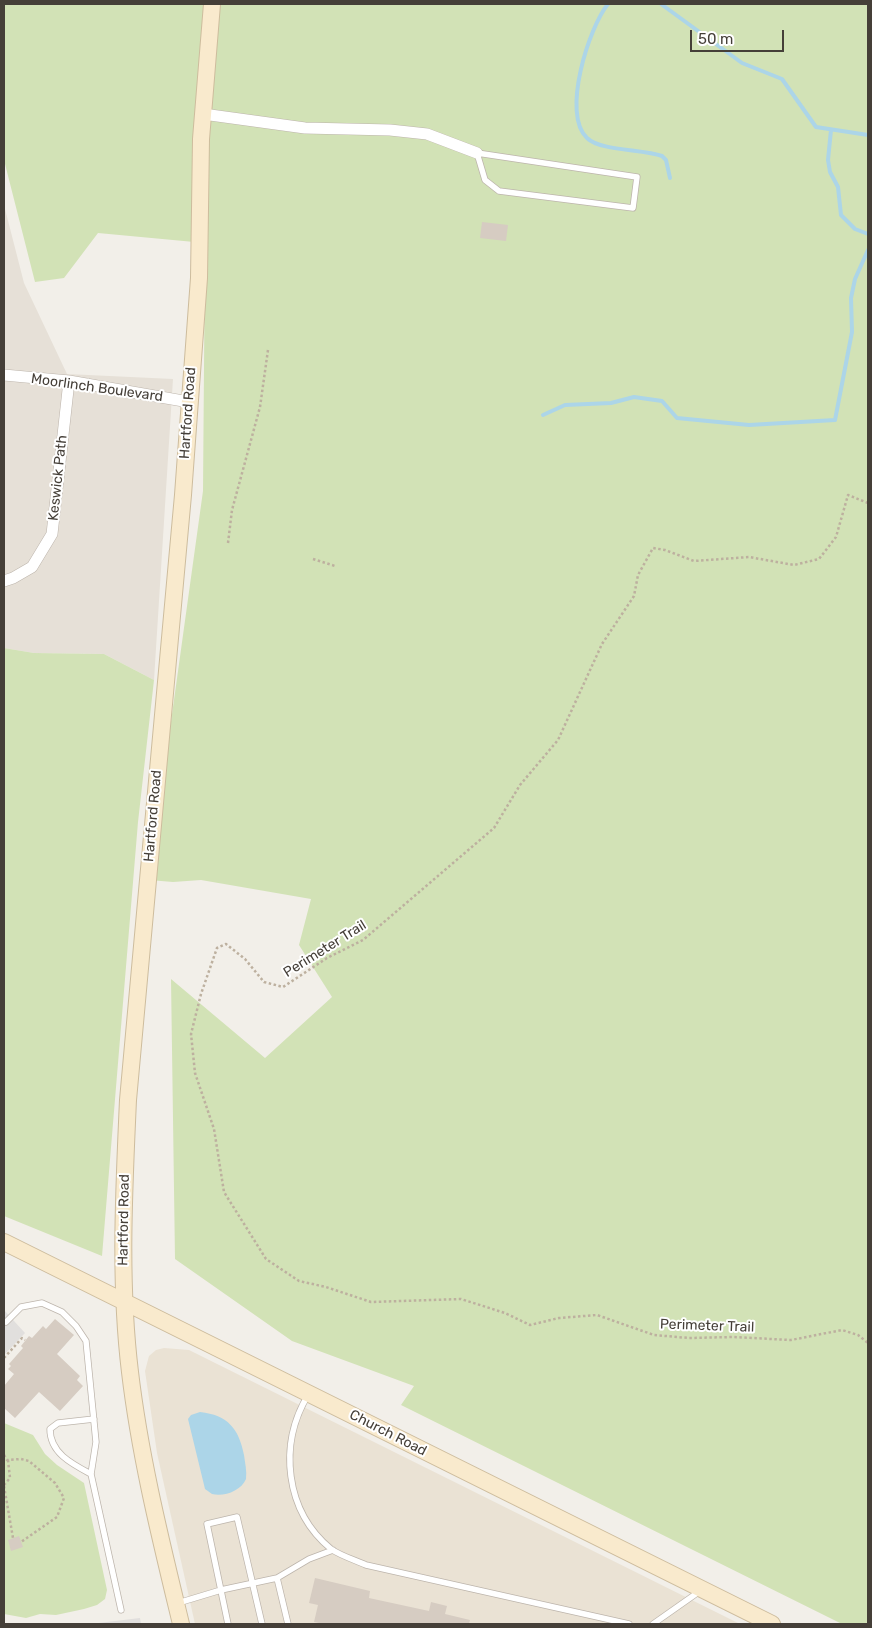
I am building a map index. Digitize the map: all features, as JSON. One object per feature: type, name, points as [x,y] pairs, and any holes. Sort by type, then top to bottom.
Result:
[{"type":"street","name":"Hartford Road","points":[[181,1624],[136,1418],[130,1371],[123,1267],[128,1100],[189,402],[199,269],[203,114],[212,4]]},
{"type":"street","points":[[203,114],[305,128],[390,130],[427,134],[477,153]]},
{"type":"street","name":"Moorlinch Boulevard","points":[[4,375],[69,382],[189,402]]},
{"type":"street","name":"Keswick Path","points":[[4,581],[14,578],[32,567],[52,534],[69,382]]},
{"type":"street","name":"Church Road","points":[[4,1242],[772,1624]]},
{"type":"lane","points":[[477,153],[637,176],[633,208],[499,191],[484,180],[477,153]]},
{"type":"lane","points":[[6,1322],[22,1307],[42,1303],[62,1312],[83,1334],[88,1350],[96,1442],[91,1474],[121,1610]]},
{"type":"lane","points":[[309,1393],[298,1411],[294,1427],[290,1477],[299,1508],[312,1528],[333,1550],[366,1565],[629,1624]]},
{"type":"lane","points":[[91,1474],[62,1458],[50,1438],[50,1429],[58,1423],[94,1419]]},
{"type":"lane","points":[[228,1624],[207,1524],[237,1517],[262,1624]]},
{"type":"lane","points":[[176,1603],[221,1590],[277,1578],[309,1559],[333,1550]]},
{"type":"lane","points":[[277,1578],[288,1624]]},
{"type":"lane","points":[[653,1624],[703,1590]]},
{"type":"path","points":[[228,543],[232,510],[260,407],[268,350]]},
{"type":"path","name":"Perimeter Trail","points":[[868,503],[848,496],[836,537],[819,559],[794,565],[749,557],[694,561],[665,550],[653,548],[638,574],[634,596],[602,644],[558,740],[520,785],[494,828],[363,940],[327,958],[283,987],[264,982],[245,959],[226,944],[217,948],[201,994],[191,1034],[195,1073],[214,1130],[224,1192],[266,1259],[299,1282],[326,1287],[371,1302],[461,1299],[505,1313],[530,1325],[559,1318],[597,1315],[654,1335],[689,1338],[733,1337],[791,1340],[842,1330],[858,1335],[868,1344]]},
{"type":"path","points":[[313,559],[335,566]]},
{"type":"path","points":[[4,1358],[22,1338],[25,1340]]},
{"type":"path","points":[[4,1455],[8,1460],[10,1478],[4,1486],[13,1538]]},
{"type":"path","points":[[8,1460],[20,1459],[29,1461],[55,1483],[64,1498],[57,1517],[21,1542]]},
{"type":"shaded area","points":[[4,205],[24,283],[67,374],[173,379],[154,680],[104,654],[34,653],[4,648]]},
{"type":"shaded area","points":[[4,1310],[25,1333],[4,1355]]},
{"type":"shaded area","points":[[164,1348],[189,1350],[740,1624],[195,1624],[157,1453],[145,1371],[149,1356],[156,1350]]},
{"type":"shaded area","points":[[140,1618],[141,1624],[90,1624]]},
{"type":"green space","points":[[4,4],[868,4],[868,1624],[842,1624],[401,1405],[414,1386],[292,1341],[175,1259],[171,979],[265,1058],[332,997],[299,945],[311,899],[201,880],[173,882],[149,880],[203,491],[205,243],[98,233],[64,278],[35,282],[4,160]]},
{"type":"green space","points":[[4,648],[34,653],[104,654],[154,680],[138,822],[102,1256],[4,1216]]},
{"type":"green space","points":[[4,1423],[33,1435],[45,1454],[57,1465],[84,1483],[107,1590],[105,1599],[97,1605],[56,1615],[40,1614],[26,1618],[4,1614]]},
{"type":"water","points":[[200,1412],[218,1416],[225,1420],[231,1425],[239,1438],[244,1455],[246,1479],[240,1487],[232,1492],[217,1495],[205,1489],[188,1419],[191,1415]]},
{"type":"building","points":[[482,222],[508,225],[506,241],[480,238]]},
{"type":"building","points":[[55,1319],[74,1335],[57,1354],[80,1376],[77,1380],[83,1386],[60,1411],[39,1392],[15,1418],[4,1408],[4,1386],[14,1374],[8,1369],[11,1366],[9,1364],[23,1348],[21,1346],[29,1336],[32,1338],[43,1326],[46,1329]]},
{"type":"building","points":[[19,1536],[23,1547],[11,1551],[8,1540]]},
{"type":"building","points":[[315,1578],[370,1591],[369,1598],[429,1611],[431,1602],[447,1606],[445,1614],[470,1620],[469,1624],[324,1624],[314,1622],[318,1605],[309,1603]]},
{"type":"waterway","points":[[608,4],[593,31],[581,71],[577,91],[577,110],[580,126],[587,138],[593,142],[611,148],[662,156],[666,160],[670,178]]},
{"type":"waterway","points":[[661,4],[742,63],[782,79],[816,127],[868,135]]},
{"type":"waterway","points":[[831,130],[828,160],[830,172],[838,187],[841,215],[855,229],[868,234]]},
{"type":"waterway","points":[[543,415],[565,405],[611,403],[634,397],[662,401],[677,418],[749,425],[835,420],[852,332],[851,298],[855,279],[868,250]]}]
